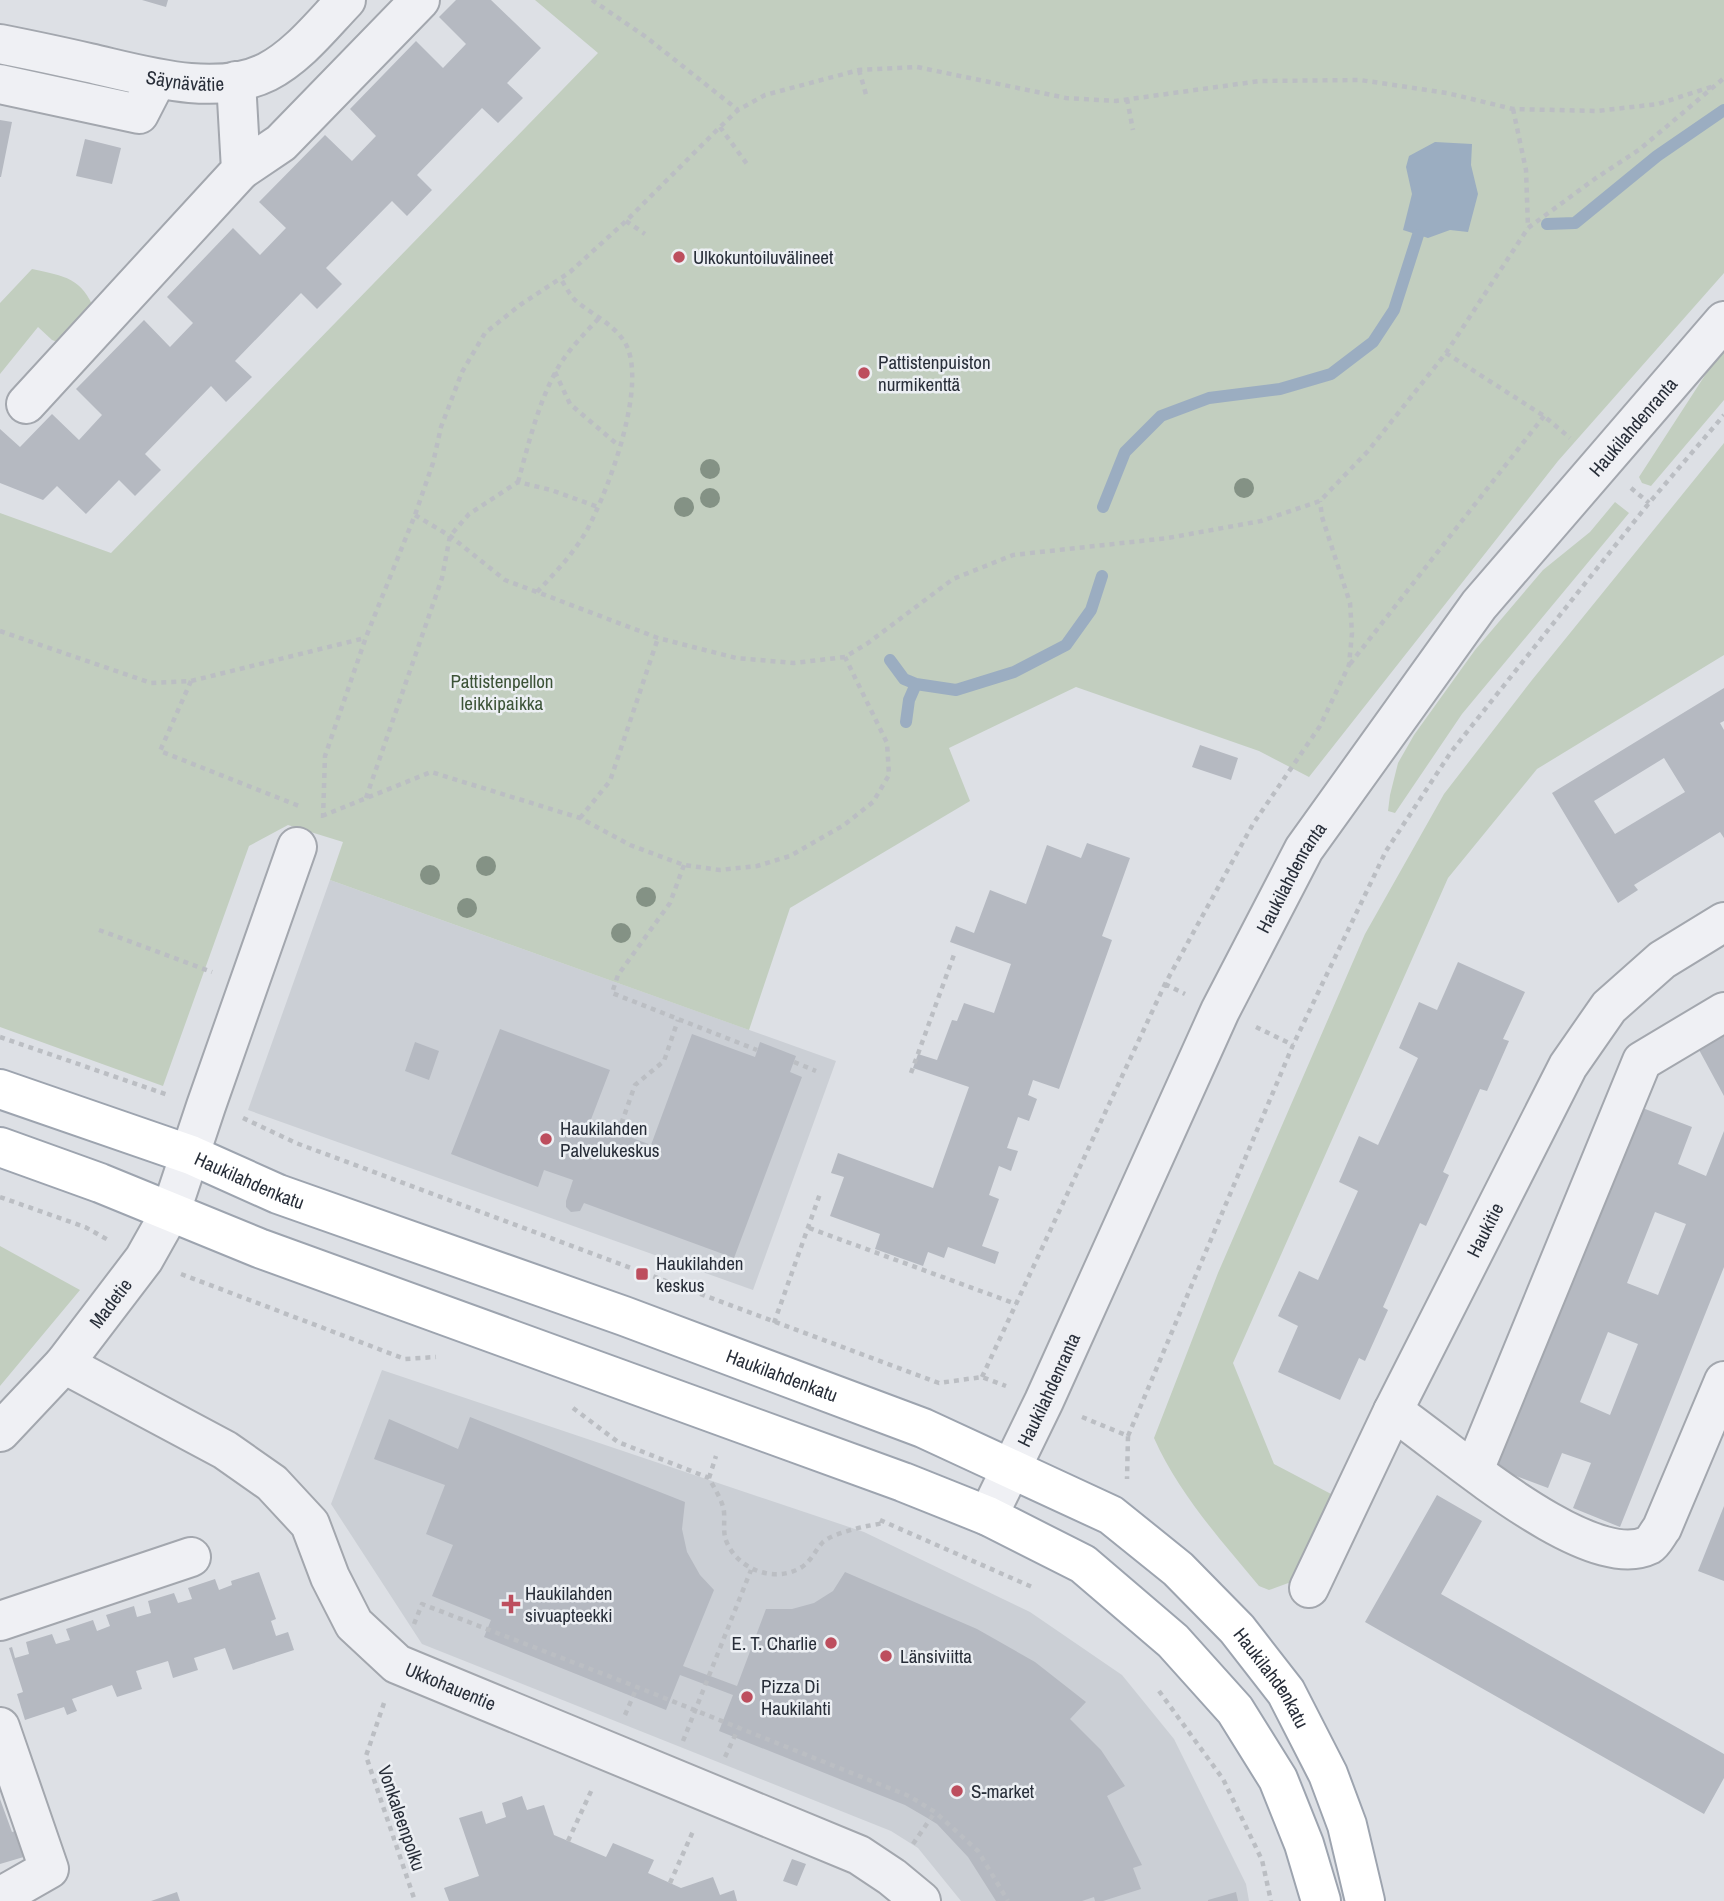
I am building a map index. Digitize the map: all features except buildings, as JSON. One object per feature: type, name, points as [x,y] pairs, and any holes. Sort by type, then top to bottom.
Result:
[{"type":"main road","name":"Haukilahdenkatu","points":[[0,1089],[191,1155],[278,1194],[624,1316],[923,1428],[1111,1515],[1178,1569],[1237,1629],[1286,1692],[1328,1774],[1347,1825],[1365,1901]]},
{"type":"main road","points":[[0,1147],[100,1182],[259,1248],[877,1473],[988,1516],[1083,1564],[1173,1641],[1235,1710],[1278,1779],[1304,1843],[1321,1901]]},
{"type":"street","name":"Säynävätie","points":[[0,44],[157,79],[201,83],[236,81],[266,72],[294,54],[346,0]]},
{"type":"street","points":[[26,404],[240,170],[281,143],[420,0]]},
{"type":"street","points":[[0,84],[139,114],[157,79]]},
{"type":"street","points":[[236,81],[240,170]]},
{"type":"street","name":"Haukilahdenranta","points":[[988,1516],[1044,1401],[1220,1011],[1304,849],[1479,605],[1724,321]]},
{"type":"street","name":"Madetie","points":[[0,1432],[64,1364],[144,1259],[171,1212],[297,847]]},
{"type":"street","name":"Haukitie","points":[[1310,1588],[1393,1411],[1568,1066],[1609,1007],[1662,960],[1724,922]]},
{"type":"street","points":[[1474,1470],[1642,1061],[1724,1012]]},
{"type":"street","name":"Ukkohauentie","points":[[64,1364],[225,1450],[272,1483],[310,1524],[330,1577],[354,1624],[397,1664],[859,1855],[921,1901]]},
{"type":"street","points":[[1393,1411],[1474,1470],[1490,1485],[1574,1536],[1603,1546],[1632,1549],[1651,1544],[1667,1518],[1724,1381]]},
{"type":"street","points":[[0,1621],[191,1557]]},
{"type":"street","points":[[0,1897],[49,1869],[3,1743]]},
{"type":"path","points":[[592,0],[646,37],[738,110]]},
{"type":"path","points":[[323,815],[325,756],[366,638],[415,514],[445,416],[462,372],[485,333],[520,305],[570,272],[626,221],[738,110],[765,95],[859,71],[917,67],[1066,98],[1127,99],[1260,81],[1360,80],[1447,93],[1513,109],[1597,111],[1658,103],[1714,86]]},
{"type":"path","points":[[859,71],[867,98]]},
{"type":"path","points":[[415,514],[450,536],[505,580],[658,638],[736,658],[794,663],[845,656],[868,643],[953,579],[1013,555],[1168,538],[1261,521],[1320,501],[1368,451],[1446,353],[1528,228],[1640,149],[1724,78]]},
{"type":"path","points":[[1127,99],[1133,130]]},
{"type":"path","points":[[1513,109],[1526,170],[1528,228]]},
{"type":"path","points":[[720,127],[747,163]]},
{"type":"path","points":[[626,221],[645,234]]},
{"type":"path","points":[[537,592],[566,561],[586,531],[604,495],[632,400],[633,371],[625,342],[600,317],[574,299],[560,278]]},
{"type":"path","points":[[366,799],[442,578],[450,536],[470,514],[518,482],[538,413],[555,372],[574,345],[600,317]]},
{"type":"path","points":[[1446,353],[1544,416],[1649,503]]},
{"type":"path","points":[[555,372],[570,404],[619,446]]},
{"type":"path","points":[[1128,1436],[1293,1045],[1386,852],[1451,752],[1649,503],[1724,415]]},
{"type":"path","points":[[0,1037],[251,1121],[322,1153],[939,1383],[982,1377],[1165,984],[1253,824],[1320,726],[1349,666],[1544,416]]},
{"type":"path","points":[[518,482],[598,507]]},
{"type":"path","points":[[1320,501],[1322,517],[1350,603],[1352,633],[1349,666]]},
{"type":"path","points":[[0,631],[151,682],[191,681],[366,638]]},
{"type":"path","points":[[580,818],[610,781],[658,638]]},
{"type":"path","points":[[297,847],[323,815],[431,772],[580,818],[630,845],[684,864],[720,870],[757,866],[790,856],[844,825],[873,802],[889,775],[887,743],[845,656]]},
{"type":"path","points":[[191,681],[160,751],[323,815]]},
{"type":"path","points":[[684,864],[670,903],[618,975],[612,993],[757,1050]]},
{"type":"path","points":[[99,930],[216,974]]},
{"type":"path","points":[[911,1073],[955,952]]},
{"type":"path","points":[[618,1133],[635,1085],[664,1061],[678,1020]]},
{"type":"path","points":[[794,1062],[816,1071]]},
{"type":"path","points":[[774,1322],[821,1191]]},
{"type":"path","points":[[0,1197],[85,1227],[144,1259],[405,1359],[444,1356]]},
{"type":"path","points":[[809,1228],[1016,1304]]},
{"type":"path","points":[[568,1404],[618,1442],[709,1478],[724,1510],[726,1543],[736,1558],[751,1570],[784,1574],[800,1568],[814,1558],[824,1542],[862,1526],[887,1523]]},
{"type":"path","points":[[709,1478],[719,1449]]},
{"type":"path","points":[[876,1518],[1036,1589]]},
{"type":"path","points":[[667,1776],[751,1570]]},
{"type":"path","points":[[415,1620],[422,1604],[696,1710],[909,1797],[935,1812],[978,1851],[1008,1901]]},
{"type":"path","name":"Vonkaleenpolku","points":[[397,1664],[366,1756],[415,1901]]},
{"type":"path","points":[[1158,1689],[1223,1779],[1262,1860],[1271,1901]]},
{"type":"shaded area","points":[[330,880],[836,1061],[753,1290],[248,1110]]},
{"type":"shaded area","points":[[382,1370],[864,1532],[1030,1612],[1122,1675],[1174,1739],[1246,1884],[1249,1901],[961,1901],[918,1848],[891,1831],[422,1644],[331,1504]]},
{"type":"green space","name":"Pattistenpellon leikkipaikka","points":[[535,0],[1724,0],[1724,273],[1558,461],[1309,777],[1259,751],[1076,687],[949,748],[970,801],[790,908],[749,1030],[330,880],[343,842],[288,825],[249,846],[163,1086],[0,1027],[0,513],[111,553],[598,53]]},
{"type":"green space","points":[[32,269],[71,280],[84,292],[95,311],[65,345],[52,340],[38,327],[0,374],[0,303]]},
{"type":"green space","points":[[1724,350],[1724,400],[1651,486],[1642,483],[1639,477]]},
{"type":"green space","points":[[1724,443],[1724,655],[1537,769],[1448,878],[1233,1363],[1274,1464],[1333,1495],[1321,1541],[1291,1582],[1269,1590],[1259,1586],[1188,1497],[1154,1438],[1218,1273],[1365,934],[1444,794],[1532,680]]},
{"type":"green space","points":[[1615,502],[1629,513],[1462,714],[1395,813],[1388,811],[1398,763],[1414,735],[1475,650],[1543,570],[1590,532]]},
{"type":"green space","points":[[0,1246],[80,1290],[0,1386]]},
{"type":"water","points":[[1435,142],[1472,144],[1471,165],[1478,194],[1468,232],[1450,230],[1428,238],[1403,230],[1412,194],[1406,167],[1409,156]]},
{"type":"waterway","points":[[1547,224],[1575,223],[1657,156],[1724,110]]},
{"type":"waterway","points":[[1103,507],[1125,452],[1161,416],[1209,398],[1280,389],[1331,374],[1373,342],[1394,310],[1418,235]]},
{"type":"waterway","points":[[906,722],[909,700],[916,684],[956,690],[1014,672],[1066,645],[1091,610],[1102,576]]},
{"type":"waterway","points":[[890,660],[904,679],[916,684]]},
{"type":"place","name":"Ulkokuntoiluvälineet","points":[[679,257]]},
{"type":"place","name":"Pattistenpuiston nurmikenttä","points":[[864,373]]},
{"type":"place","name":"Haukilahden Palvelukeskus","points":[[546,1139]]},
{"type":"place","name":"Haukilahden keskus","points":[[642,1274]]},
{"type":"place","name":"Haukilahden sivuapteekki","points":[[511,1604]]},
{"type":"place","name":"E. T. Charlie","points":[[831,1643]]},
{"type":"place","name":"Länsiviitta","points":[[886,1656]]},
{"type":"place","name":"Pizza Di Haukilahti","points":[[747,1697]]},
{"type":"place","name":"S-market","points":[[957,1791]]}]
